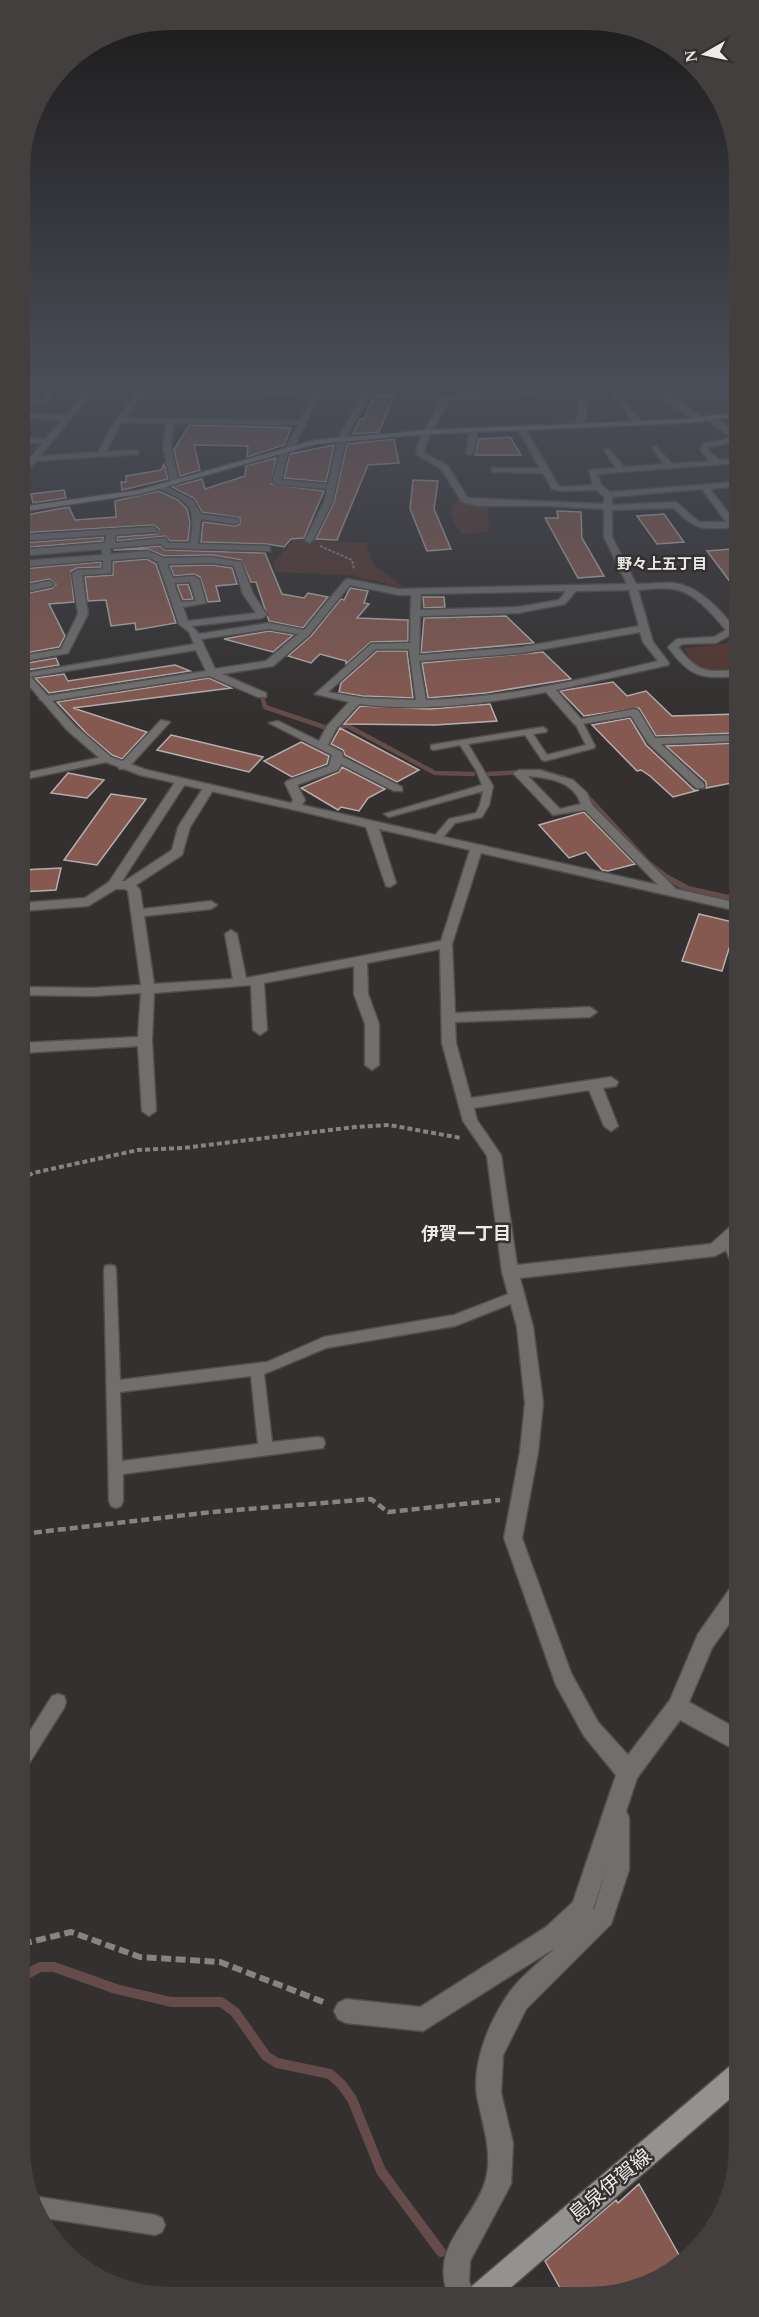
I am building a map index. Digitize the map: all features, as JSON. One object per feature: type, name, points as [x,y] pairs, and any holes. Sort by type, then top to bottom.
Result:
[{"type":"main road","points":[[30,509],[101,497]]},
{"type":"main road","name":"島泉伊賀線","points":[[490,2287],[729,2084]]},
{"type":"street","points":[[187,497],[195,504],[199,516],[194,544]]},
{"type":"street","points":[[309,540],[329,497]]},
{"type":"street","points":[[463,497],[465,500],[478,503],[624,508],[676,505],[690,524],[700,526],[729,524]]},
{"type":"street","points":[[415,646],[374,646],[320,694],[355,702],[421,702],[550,690],[664,663],[648,642],[633,586],[608,537],[608,497]]},
{"type":"street","points":[[712,497],[729,517]]},
{"type":"street","points":[[199,516],[235,521]]},
{"type":"street","points":[[30,537],[153,530]]},
{"type":"street","points":[[30,656],[64,651],[84,618],[84,606],[77,573],[108,571],[106,557],[111,533]]},
{"type":"street","points":[[147,542],[147,554]]},
{"type":"street","points":[[30,552],[147,542],[267,549]]},
{"type":"street","points":[[30,563],[147,554],[162,561],[212,560],[238,564],[248,594],[262,615],[184,624]]},
{"type":"street","points":[[162,561],[184,624],[198,642],[212,674],[261,695]]},
{"type":"street","points":[[170,581],[194,579],[201,603],[178,605]]},
{"type":"street","points":[[44,699],[268,664],[306,633],[348,582],[368,584],[399,592],[633,586],[683,588],[691,591],[713,608],[729,627]]},
{"type":"street","points":[[30,588],[49,584]]},
{"type":"street","points":[[416,614],[518,610],[562,602],[574,588]]},
{"type":"street","points":[[416,591],[414,658],[421,702]]},
{"type":"street","points":[[30,676],[269,626],[306,633]]},
{"type":"street","points":[[414,658],[522,650],[644,628]]},
{"type":"street","points":[[729,633],[716,640],[680,642],[673,647],[691,670],[704,675],[729,673]]},
{"type":"street","points":[[30,684],[71,728],[107,759],[123,767],[372,826],[477,847],[729,905]]},
{"type":"street","points":[[550,690],[579,723],[634,712],[652,741],[700,786]]},
{"type":"street","points":[[322,746],[331,728],[355,702]]},
{"type":"street","points":[[123,767],[165,722]]},
{"type":"street","points":[[274,723],[338,754],[334,768],[291,783],[299,800],[295,807]]},
{"type":"street","points":[[652,741],[729,738]]},
{"type":"street","points":[[337,758],[398,789]]},
{"type":"street","points":[[30,775],[107,759]]},
{"type":"street","points":[[587,806],[557,813],[519,774],[545,773],[558,776],[573,785],[586,798],[587,806],[673,893]]},
{"type":"street","points":[[30,906],[88,902],[113,885],[180,781]]},
{"type":"street","points":[[113,885],[128,885],[178,852],[184,827],[209,788]]},
{"type":"street","points":[[372,826],[390,883]]},
{"type":"street","points":[[477,847],[446,944],[449,1042],[470,1121],[484,1145],[494,1155],[510,1272],[525,1327],[534,1403],[529,1452],[513,1538],[563,1678],[591,1729],[628,1772]]},
{"type":"street","points":[[128,885],[134,890],[148,989],[145,1041],[149,1111]]},
{"type":"street","points":[[138,913],[211,905]]},
{"type":"street","points":[[231,934],[240,983]]},
{"type":"street","points":[[30,991],[92,992],[240,983],[446,944]]},
{"type":"street","points":[[360,960],[361,994],[372,1024],[372,1065]]},
{"type":"street","points":[[257,980],[260,1030]]},
{"type":"street","points":[[449,1018],[590,1012]]},
{"type":"street","points":[[30,1047],[145,1041]]},
{"type":"street","points":[[465,1104],[611,1082]]},
{"type":"street","points":[[594,1085],[611,1126]]},
{"type":"street","points":[[510,1272],[715,1250],[729,1238]]},
{"type":"street","points":[[346,2011],[423,2019],[554,1935],[582,1909],[628,1772],[677,1707],[705,1641],[729,1607]]},
{"type":"street","points":[[677,1707],[729,1736]]},
{"type":"street","points":[[458,2287],[456,2281],[457,2259],[498,2184],[500,2143],[489,2094],[491,2053],[518,2001],[603,1916],[618,1870],[619,1803]]},
{"type":"lane","points":[[527,732],[545,758],[591,746],[579,723]]},
{"type":"lane","points":[[434,747],[543,730]]},
{"type":"lane","points":[[437,839],[452,821],[479,815],[489,801],[489,786],[463,742]]},
{"type":"lane","points":[[389,814],[489,786]]},
{"type":"lane","points":[[110,1270],[116,1501]]},
{"type":"lane","points":[[113,1387],[268,1368],[324,1343],[455,1320],[516,1296]]},
{"type":"lane","points":[[257,1369],[266,1450]]},
{"type":"lane","points":[[116,1468],[318,1443]]},
{"type":"lane","points":[[30,1734],[58,1702]]},
{"type":"lane","points":[[43,2208],[155,2225]]},
{"type":"path","points":[[309,540],[352,560],[356,575],[348,582]]},
{"type":"path","points":[[30,1174],[138,1150],[183,1148],[355,1127],[388,1125],[447,1134],[484,1145]]},
{"type":"path","points":[[30,1533],[212,1512],[371,1499],[388,1512],[519,1498]]},
{"type":"path","points":[[30,1942],[71,1932],[140,1957],[220,1962],[346,2011]]},
{"type":"shaded area","points":[[458,497],[462,502],[488,505],[489,532],[461,534],[450,514]]},
{"type":"shaded area","points":[[294,540],[366,543],[374,565],[405,588],[348,575],[275,572],[274,562]]},
{"type":"shaded area","points":[[729,642],[729,669],[705,670],[700,668],[684,648]]},
{"type":"building","points":[[32,497],[66,498],[33,503]]},
{"type":"building","points":[[132,497],[172,497],[178,500],[187,509],[190,522],[188,541],[170,541],[165,536],[117,541],[117,537],[156,534],[159,529],[153,525],[30,532],[30,514],[69,507],[75,520],[116,517],[115,501]]},
{"type":"building","points":[[192,497],[321,497],[304,538],[291,539],[284,547],[267,544],[201,542],[203,522],[236,526],[240,524],[240,518],[202,512]]},
{"type":"building","points":[[335,497],[355,497],[337,540],[316,539]]},
{"type":"building","points":[[411,497],[436,497],[434,509],[451,549],[427,551],[410,509]]},
{"type":"building","points":[[557,511],[581,512],[582,538],[604,576],[578,578],[545,518],[558,518]]},
{"type":"building","points":[[664,514],[684,542],[657,544],[637,516]]},
{"type":"building","points":[[103,537],[103,541],[30,547],[30,542]]},
{"type":"building","points":[[160,546],[165,550],[265,553],[282,594],[304,598],[308,593],[328,597],[303,628],[269,621],[256,582],[251,582],[241,560],[212,555],[164,556],[148,549],[113,550]]},
{"type":"building","points":[[729,549],[729,580],[707,551]]},
{"type":"building","points":[[147,559],[156,564],[176,623],[136,630],[135,623],[111,626],[106,600],[88,601],[85,577],[113,575],[113,562]]},
{"type":"building","points":[[101,562],[101,567],[77,568],[71,571],[74,602],[49,604],[65,636],[59,647],[30,652],[30,593],[52,588],[56,584],[49,579],[30,583],[30,568]]},
{"type":"building","points":[[212,565],[232,568],[237,584],[216,586],[220,601],[208,602],[200,577],[194,574],[174,576],[170,566]]},
{"type":"building","points":[[188,584],[193,599],[183,600],[177,585]]},
{"type":"building","points":[[350,588],[368,591],[364,603],[369,604],[357,618],[408,620],[408,641],[371,642],[346,664],[346,661],[320,654],[311,663],[288,656],[311,636],[341,599],[344,600]]},
{"type":"building","points":[[423,597],[444,597],[445,607],[424,608]]},
{"type":"building","points":[[506,616],[534,643],[421,653],[424,618]]},
{"type":"building","points":[[269,631],[293,635],[273,652],[224,639]]},
{"type":"building","points":[[377,651],[407,651],[413,698],[362,696],[339,692],[341,683]]},
{"type":"building","points":[[543,652],[571,679],[486,693],[428,698],[422,663]]},
{"type":"building","points":[[56,658],[59,665],[30,670],[30,663]]},
{"type":"building","points":[[175,665],[190,671],[49,693],[35,678],[64,674],[68,681]]},
{"type":"building","points":[[209,678],[231,688],[73,708],[147,732],[122,759],[112,755],[86,733],[57,702]]},
{"type":"building","points":[[613,682],[627,696],[646,691],[672,716],[729,714],[729,733],[656,736],[639,708],[584,716],[560,691]]},
{"type":"building","points":[[490,704],[497,721],[435,725],[344,724],[360,706],[430,709]]},
{"type":"building","points":[[630,718],[646,745],[694,790],[699,790],[673,797],[650,776],[641,770],[637,771],[592,725]]},
{"type":"building","points":[[340,728],[419,770],[397,782],[345,755],[343,750],[331,744]]},
{"type":"building","points":[[171,735],[263,757],[249,772],[157,750]]},
{"type":"building","points":[[301,742],[329,756],[327,764],[292,777],[264,761]]},
{"type":"building","points":[[729,743],[729,784],[706,788],[706,782],[666,746]]},
{"type":"building","points":[[342,767],[385,789],[368,798],[359,811],[341,807],[338,810],[301,788],[339,772]]},
{"type":"building","points":[[68,773],[104,780],[87,798],[51,793]]},
{"type":"building","points":[[111,794],[146,799],[97,865],[64,860]]},
{"type":"building","points":[[584,812],[635,864],[608,871],[602,870],[586,852],[569,858],[539,825]]},
{"type":"building","points":[[61,868],[56,890],[30,891],[30,870]]},
{"type":"building","points":[[699,914],[729,921],[729,949],[722,971],[682,961]]},
{"type":"building","points":[[639,2184],[679,2254],[659,2268],[625,2282],[607,2286],[560,2287],[545,2261],[616,2200],[618,2203]]},
{"type":"waterway","points":[[262,696],[265,707],[327,728]]},
{"type":"waterway","points":[[340,726],[348,726],[435,773],[473,774]]},
{"type":"waterway","points":[[541,771],[564,778]]},
{"type":"waterway","points":[[488,774],[521,772]]},
{"type":"waterway","points":[[587,796],[649,863],[669,879]]},
{"type":"waterway","points":[[669,879],[688,889],[729,898]]},
{"type":"waterway","points":[[30,1973],[40,1967],[54,1967],[116,1989],[171,2002],[221,2002],[235,2012],[266,2056],[277,2063],[330,2074],[352,2099],[381,2171],[441,2252]]},
{"type":"district","name":"野々上五丁目","points":[[662,564]]},
{"type":"district","name":"伊賀一丁目","points":[[466,1234]]}]
